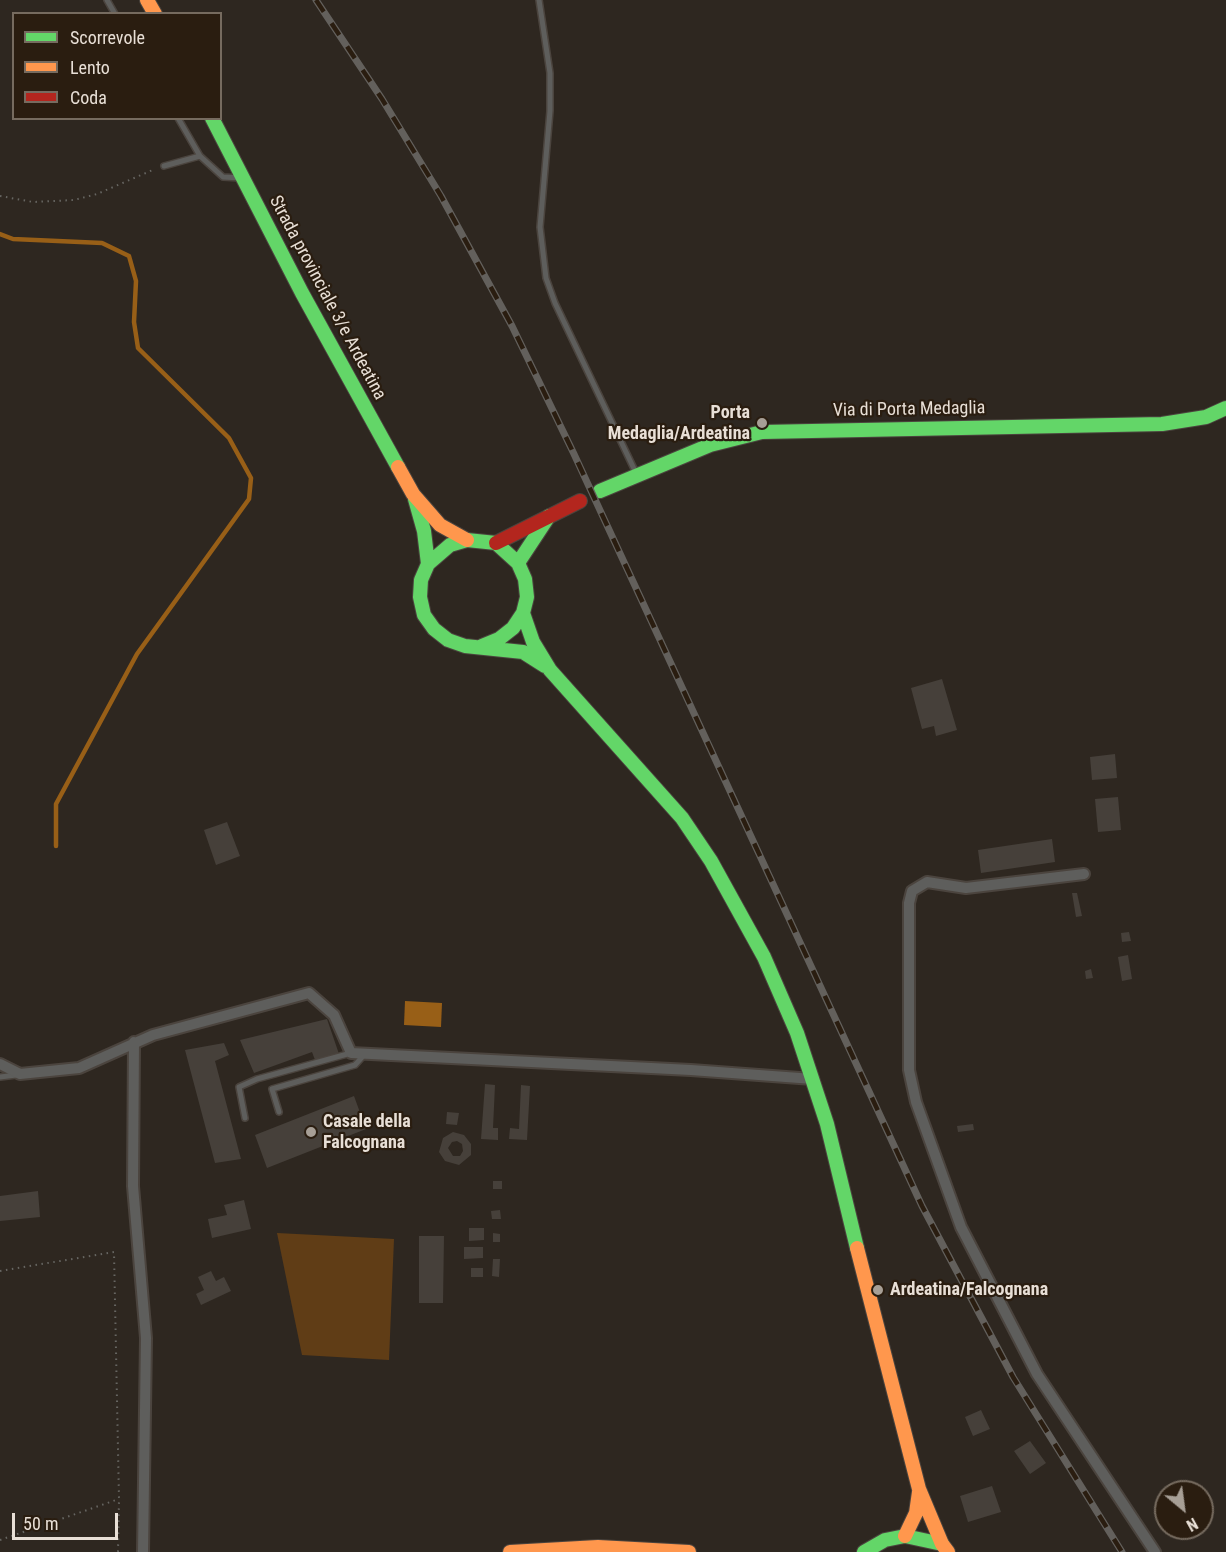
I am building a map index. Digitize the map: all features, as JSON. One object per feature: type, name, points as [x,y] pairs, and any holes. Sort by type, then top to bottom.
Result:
[{"type":"main road","name":"Strada provinciale 3/e Ardeatina","points":[[213,120],[302,293],[413,494],[440,525],[467,540],[496,543]]},
{"type":"main road","name":"Via di Porta Medaglia","points":[[600,491],[710,445],[762,432],[1162,424],[1206,417],[1226,408]]},
{"type":"main road","name":"Strada provinciale 3/e Ardeatina","points":[[413,494],[424,531],[428,564],[421,580],[420,597],[424,615],[434,629],[448,640],[465,646],[482,645],[523,652],[550,670]]},
{"type":"main road","points":[[550,514],[518,563],[496,543],[550,514],[580,501]]},
{"type":"main road","points":[[428,564],[450,545],[467,540]]},
{"type":"main road","name":"Strada provinciale 3/e Ardeatina","points":[[518,563],[525,579],[526,597],[523,614],[533,642],[550,670],[664,796],[711,861],[764,957],[797,1033],[827,1124],[880,1345],[919,1489],[945,1548]]},
{"type":"main road","points":[[482,645],[499,639],[513,628],[523,614]]},
{"type":"main road","name":"Strada provinciale 3/e Ardeatina","points":[[905,1536],[916,1513],[919,1489]]},
{"type":"main road","name":"Strada provinciale 3/e Ardeatina","points":[[864,1552],[885,1540],[905,1536],[945,1548]]},
{"type":"main road","points":[[510,1552],[598,1547],[689,1552]]},
{"type":"street","points":[[1084,874],[966,888],[927,882],[912,891],[909,903],[909,1070],[916,1102],[961,1227],[1037,1374],[1155,1552]]},
{"type":"street","points":[[0,1064],[20,1074],[79,1068],[107,1057],[134,1042],[309,993],[334,1015],[351,1053],[691,1070],[813,1079]]},
{"type":"street","points":[[134,1042],[133,1186],[146,1338],[143,1552]]},
{"type":"lane","points":[[538,0],[550,73],[550,111],[540,227],[546,278],[555,303],[637,475]]},
{"type":"lane","points":[[179,120],[200,156],[224,177],[243,178]]},
{"type":"lane","points":[[164,166],[200,156]]},
{"type":"lane","points":[[245,1118],[239,1087],[256,1079],[351,1053]]},
{"type":"lane","points":[[279,1112],[272,1089],[355,1065],[365,1053]]},
{"type":"lane","points":[[0,1077],[20,1074]]},
{"type":"path","points":[[0,196],[33,202],[74,200],[97,194],[164,166]]},
{"type":"path","points":[[0,1271],[114,1252],[118,1552]]},
{"type":"path","points":[[0,1540],[119,1499]]},
{"type":"shaded area","points":[[405,1001],[442,1003],[441,1027],[404,1025]]},
{"type":"shaded area","points":[[277,1233],[394,1239],[389,1360],[302,1355]]},
{"type":"building","points":[[942,679],[957,730],[936,736],[934,726],[922,729],[911,688]]},
{"type":"building","points":[[1115,754],[1117,778],[1092,780],[1090,757]]},
{"type":"building","points":[[1118,797],[1121,830],[1098,832],[1095,799]]},
{"type":"building","points":[[227,822],[240,856],[216,865],[204,830]]},
{"type":"building","points":[[1052,839],[1055,862],[981,873],[978,850]]},
{"type":"building","points":[[1072,893],[1077,893],[1082,916],[1076,917]]},
{"type":"building","points":[[1129,932],[1131,941],[1122,942],[1121,933]]},
{"type":"building","points":[[1128,955],[1132,979],[1122,981],[1118,957]]},
{"type":"building","points":[[1091,969],[1093,978],[1086,979],[1085,971]]},
{"type":"building","name":"Casale della Falcognana","points":[[327,1019],[339,1054],[315,1060],[312,1052],[254,1073],[240,1040]]},
{"type":"building","points":[[224,1043],[229,1055],[215,1061],[241,1159],[215,1163],[185,1050]]},
{"type":"building","points":[[485,1084],[495,1085],[493,1128],[498,1128],[498,1140],[481,1139]]},
{"type":"building","points":[[521,1085],[530,1086],[527,1140],[509,1139],[510,1128],[519,1129]]},
{"type":"building","name":"Casale della Falcognana","points":[[354,1096],[366,1129],[267,1168],[255,1135]]},
{"type":"building","points":[[447,1112],[459,1113],[457,1125],[446,1124]]},
{"type":"building","points":[[973,1124],[974,1130],[958,1132],[957,1126]]},
{"type":"building","points":[[453,1132],[464,1135],[471,1144],[471,1155],[459,1165],[445,1161],[439,1152],[443,1138]],"holes":[[[457,1141],[462,1144],[463,1151],[460,1156],[453,1156],[448,1148],[452,1142]]]},
{"type":"building","points":[[493,1181],[502,1181],[502,1189],[493,1189]]},
{"type":"building","points":[[38,1191],[40,1217],[0,1221],[0,1196]]},
{"type":"building","points":[[244,1200],[251,1229],[212,1238],[208,1219],[227,1215],[224,1205]]},
{"type":"building","points":[[500,1210],[501,1219],[492,1219],[491,1211]]},
{"type":"building","points":[[469,1228],[484,1228],[484,1240],[469,1241]]},
{"type":"building","points":[[493,1233],[500,1234],[500,1242],[493,1242]]},
{"type":"building","points":[[419,1236],[444,1236],[443,1303],[419,1303]]},
{"type":"building","points":[[464,1247],[483,1247],[483,1258],[464,1259]]},
{"type":"building","points":[[493,1259],[500,1259],[499,1277],[492,1276]]},
{"type":"building","points":[[471,1268],[483,1268],[483,1277],[471,1277]]},
{"type":"building","points":[[211,1271],[216,1281],[224,1277],[231,1291],[201,1305],[196,1294],[204,1290],[198,1277]]},
{"type":"building","points":[[981,1410],[990,1429],[973,1436],[965,1417]]},
{"type":"building","points":[[1030,1441],[1046,1463],[1030,1474],[1014,1451]]},
{"type":"building","points":[[992,1486],[1001,1512],[968,1522],[960,1496]]},
{"type":"waterway","points":[[0,234],[13,239],[102,243],[129,256],[136,281],[134,322],[138,348],[229,438],[251,478],[249,499],[137,654],[56,804],[56,846]]},
{"type":"railway","points":[[316,0],[382,99],[441,196],[512,326],[574,454],[922,1206],[1013,1377],[1122,1552]]},
{"type":"traffic: fast","points":[[213,120],[302,293],[398,467]]},
{"type":"traffic: fast","points":[[600,491],[710,445],[762,432],[1162,424],[1206,417],[1226,408]]},
{"type":"traffic: fast","points":[[415,499],[424,531],[428,564]]},
{"type":"traffic: fast","points":[[518,563],[549,516]]},
{"type":"traffic: fast","points":[[482,646],[499,639],[513,628],[523,613],[527,597],[525,579],[518,563],[496,543],[467,540],[450,545],[428,564],[421,580],[420,597],[424,615],[434,629],[448,640],[465,646],[523,652],[545,666]]},
{"type":"traffic: fast","points":[[523,613],[533,642],[550,670],[682,818],[711,861],[764,957],[797,1033],[827,1124],[857,1248]]},
{"type":"traffic: fast","points":[[864,1552],[885,1540],[905,1536],[942,1544]]},
{"type":"traffic: slow","points":[[147,0],[154,12]]},
{"type":"traffic: slow","points":[[398,467],[413,494],[440,525],[467,540]]},
{"type":"traffic: slow","points":[[857,1248],[919,1489],[942,1544],[948,1552]]},
{"type":"traffic: slow","points":[[905,1536],[916,1513],[919,1492]]},
{"type":"traffic: slow","points":[[510,1552],[598,1547],[689,1552]]},
{"type":"traffic: jam","points":[[496,543],[580,501]]},
{"type":"place","name":"Porta Medaglia/Ardeatina","points":[[762,423]]},
{"type":"place","name":"Casale della Falcognana","points":[[311,1132]]},
{"type":"place","name":"Ardeatina/Falcognana","points":[[878,1290]]}]
